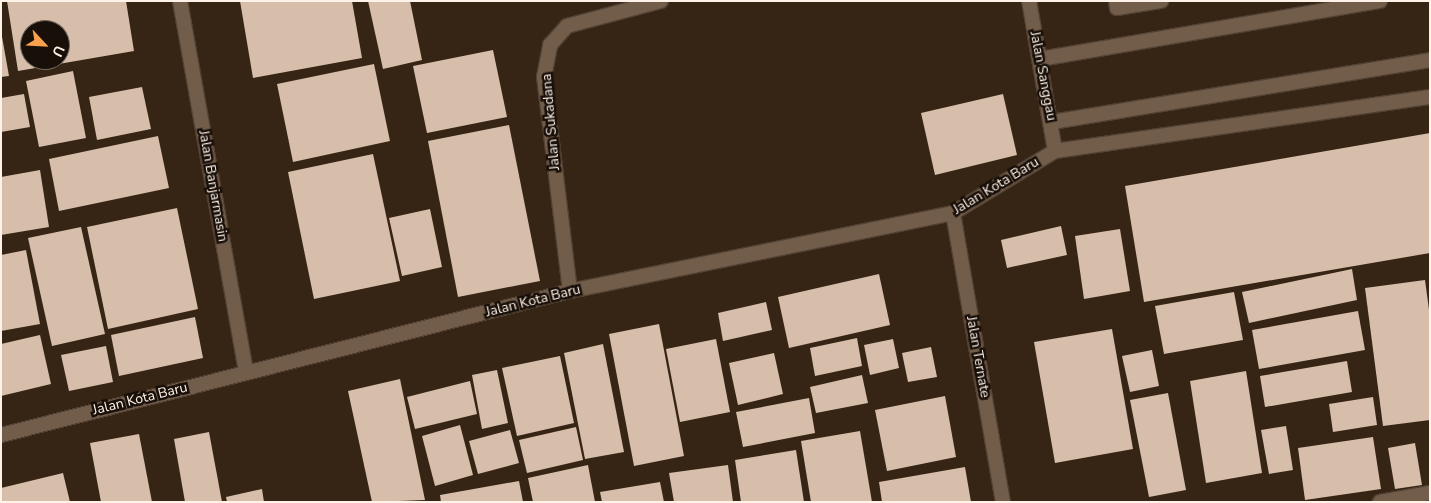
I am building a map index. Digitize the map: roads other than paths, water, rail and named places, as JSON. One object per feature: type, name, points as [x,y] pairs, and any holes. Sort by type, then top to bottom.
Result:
[{"type":"street","name":"Jalan Banjarmasin","points":[[180,1],[246,372]]},
{"type":"street","name":"Jalan Sukadana","points":[[570,291],[544,77],[550,45],[567,26],[662,1]]},
{"type":"street","name":"Jalan Sanggau","points":[[1029,1],[1052,122],[1055,151]]},
{"type":"street","points":[[1116,5],[1161,1]]},
{"type":"street","points":[[1040,59],[1380,1]]},
{"type":"street","points":[[1052,122],[1430,60]]},
{"type":"street","points":[[1055,151],[1430,97]]},
{"type":"street","name":"Jalan Kota Baru","points":[[1,435],[570,291],[953,213],[1055,151]]},
{"type":"street","name":"Jalan Ternate","points":[[953,213],[1004,502]]},
{"type":"street","points":[[1380,502],[1430,493]]}]
